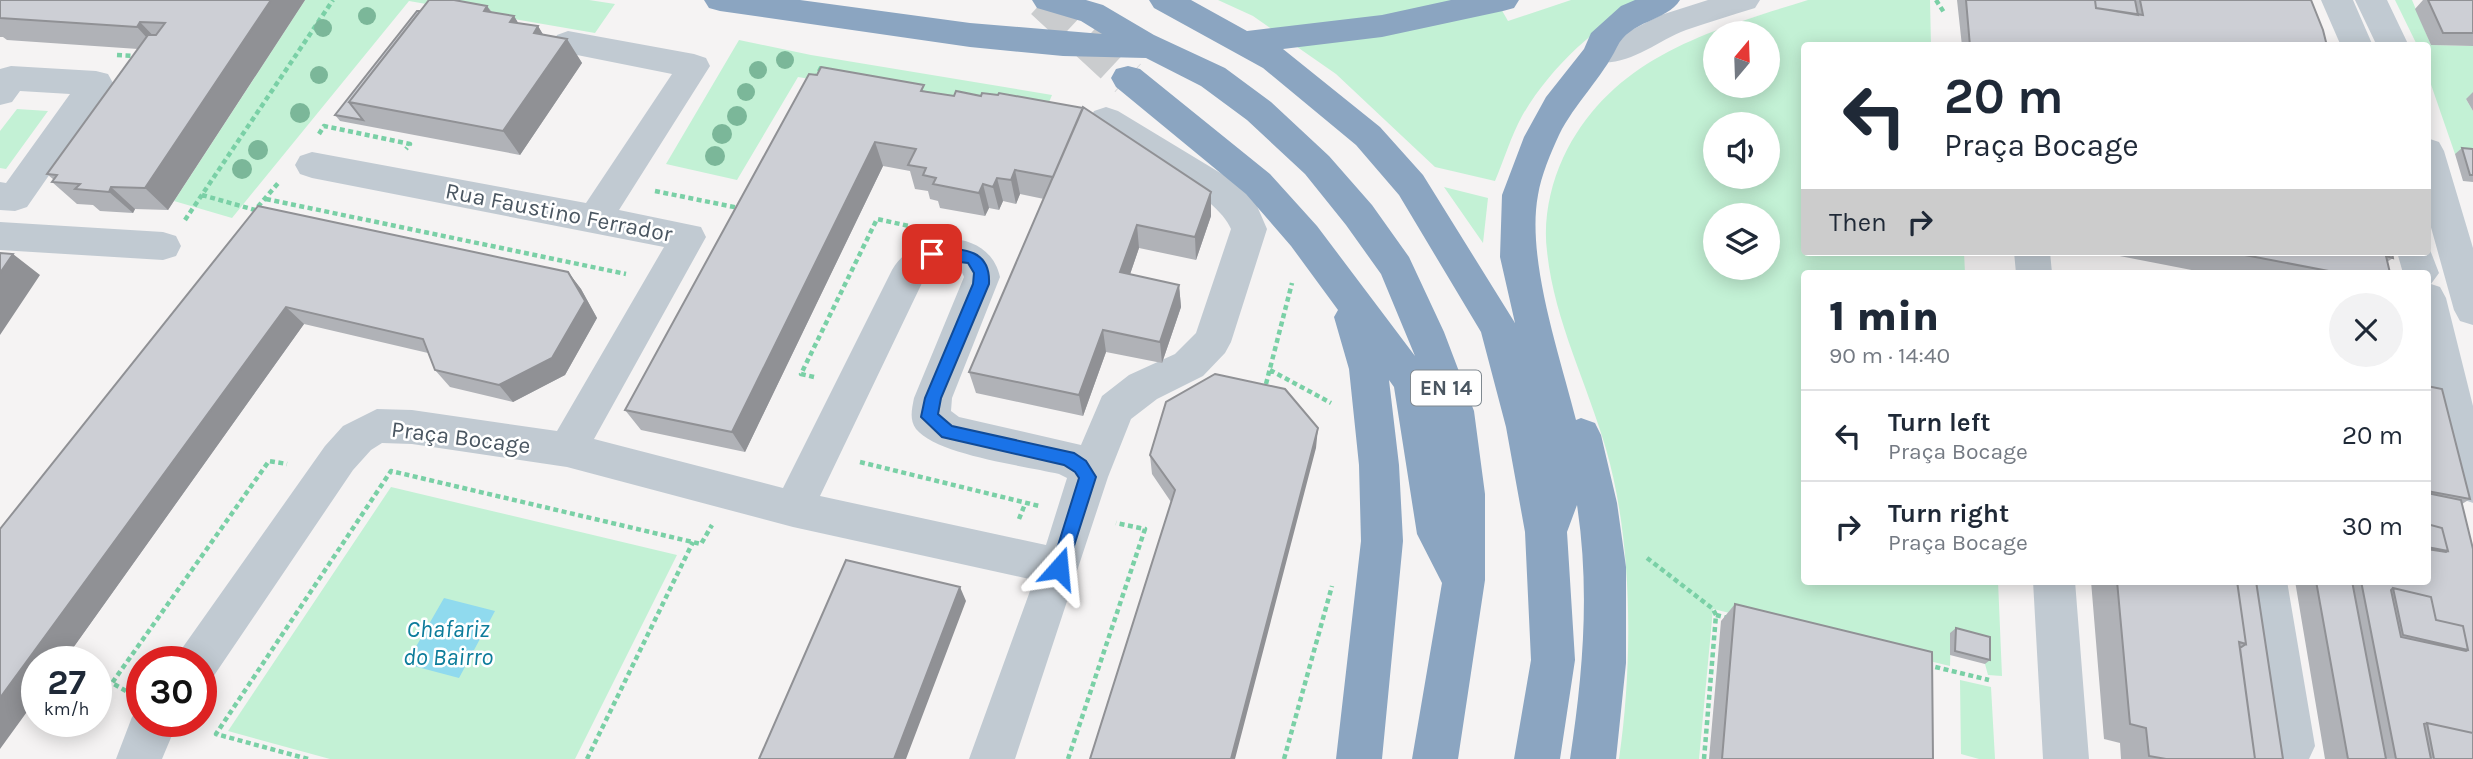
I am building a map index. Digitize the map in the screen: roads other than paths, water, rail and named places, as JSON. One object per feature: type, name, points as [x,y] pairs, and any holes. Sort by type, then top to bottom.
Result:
[{"type":"highway","points":[[720,0],[983,36],[1063,44],[1136,47],[1278,40],[1382,26],[1500,1]]},
{"type":"highway","name":"EN 14","points":[[1048,0],[1092,13],[1143,43],[1213,77],[1289,137],[1359,215],[1396,267],[1425,332],[1454,411],[1465,494],[1464,580],[1435,759]]},
{"type":"highway","name":"EN 14","points":[[1165,0],[1275,60],[1368,136],[1411,185],[1499,329],[1526,427],[1546,532],[1553,660],[1537,759]]},
{"type":"highway","points":[[1546,532],[1569,472],[1518,257],[1520,195],[1528,167],[1558,106],[1600,52],[1602,41],[1632,14],[1664,0]]},
{"type":"highway","points":[[1128,78],[1258,184],[1304,236],[1412,382],[1438,534],[1464,580]]},
{"type":"highway","points":[[1518,257],[1578,423],[1598,505],[1605,578],[1606,640],[1602,700],[1593,759]]},
{"type":"highway","points":[[1344,292],[1368,369],[1379,465],[1382,541],[1359,759]]},
{"type":"street","points":[[1600,52],[1626,47],[1672,23],[1744,0]]},
{"type":"street","points":[[2337,0],[2355,42]]},
{"type":"street","points":[[2371,0],[2391,42]]},
{"type":"street","points":[[568,43],[694,66],[594,220]]},
{"type":"street","points":[[0,93],[11,78],[96,83],[15,197],[0,196]]},
{"type":"street","points":[[992,759],[1082,496],[1116,408],[1143,387],[1189,365],[1212,342],[1249,229],[1241,209],[1220,190],[1106,120]]},
{"type":"street","name":"Rua Faustino Ferrador","points":[[312,165],[688,237],[567,450]]},
{"type":"street","points":[[2431,165],[2473,310]]},
{"type":"street","points":[[0,236],[163,246]]},
{"type":"street","points":[[793,509],[899,292],[918,262],[932,254],[962,255],[973,259],[982,272],[981,284],[933,398],[930,417],[948,432],[1068,458],[1081,466],[1082,496]]},
{"type":"street","points":[[2431,312],[2447,366],[2473,485]]},
{"type":"street","name":"Praça Bocage","points":[[209,646],[339,458],[357,438],[377,426],[412,427],[567,450],[793,509],[1007,554],[1059,568]]},
{"type":"street","points":[[2054,585],[2066,759]]},
{"type":"street","points":[[2267,585],[2292,746]]},
{"type":"street","points":[[139,759],[147,737]]},
{"type":"water","name":"Chafariz do Bairro","points":[[444,598],[495,611],[459,678],[406,664]]},
{"type":"tunnel","points":[[1044,0],[1128,78]]}]
